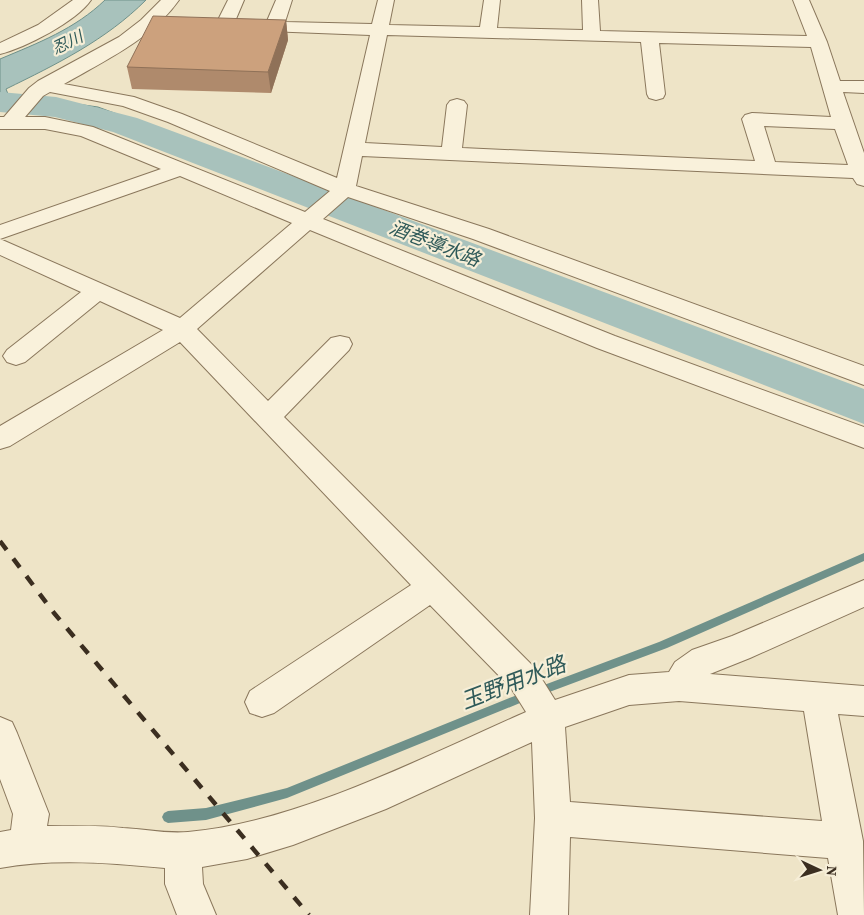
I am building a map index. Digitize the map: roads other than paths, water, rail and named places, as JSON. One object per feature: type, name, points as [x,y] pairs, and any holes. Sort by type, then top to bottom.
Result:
[{"type":"street","points":[[0,48],[36,34],[60,20],[83,0]]},
{"type":"street","points":[[9,119],[40,89],[125,41],[147,24],[171,0]]},
{"type":"street","points":[[224,26],[236,0]]},
{"type":"street","points":[[274,27],[284,0]]},
{"type":"street","points":[[0,438],[181,330],[341,192],[353,149],[386,0]]},
{"type":"street","points":[[488,33],[492,0]]},
{"type":"street","points":[[590,0],[592,36]]},
{"type":"street","points":[[353,149],[767,168],[862,176],[843,124],[818,42],[801,0]]},
{"type":"street","points":[[147,24],[166,24]]},
{"type":"street","points":[[205,25],[818,42]]},
{"type":"street","points":[[649,37],[656,94]]},
{"type":"street","points":[[832,86],[864,87]]},
{"type":"street","points":[[40,89],[127,101],[175,118],[341,192],[481,234],[864,376]]},
{"type":"street","points":[[450,154],[457,105]]},
{"type":"street","points":[[9,119],[45,122],[86,131],[181,169],[311,217],[606,342],[864,438]]},
{"type":"street","points":[[767,168],[752,119],[843,124]]},
{"type":"street","points":[[0,232],[181,169]]},
{"type":"street","points":[[0,246],[170,323],[181,330],[432,587],[536,699],[553,818],[549,915]]},
{"type":"street","points":[[16,356],[97,291]]},
{"type":"street","points":[[268,417],[340,344]]},
{"type":"street","points":[[262,702],[432,587]]},
{"type":"street","points":[[679,686],[687,672],[703,660],[739,648],[864,592]]},
{"type":"street","points":[[0,733],[31,814],[14,847],[101,844],[186,852],[247,841],[292,827],[373,797],[536,699],[679,686],[864,701]]},
{"type":"street","points":[[818,697],[857,915]]},
{"type":"street","points":[[553,818],[845,841]]},
{"type":"street","points":[[186,852],[181,871],[185,892],[197,915]]},
{"type":"water","name":"忍川","points":[[105,0],[146,0],[98,39],[6,89],[8,94],[98,107],[128,118],[126,123],[138,130],[120,126],[113,128],[52,112],[0,109],[0,59],[69,27]]},
{"type":"waterway","name":"酒巻導水路","points":[[0,102],[56,107],[125,125],[864,407]]},
{"type":"waterway","name":"玉野用水路","points":[[168,817],[206,814],[287,793],[516,700],[663,645],[864,557]]},
{"type":"railway","points":[[0,541],[54,613],[309,915]]}]
